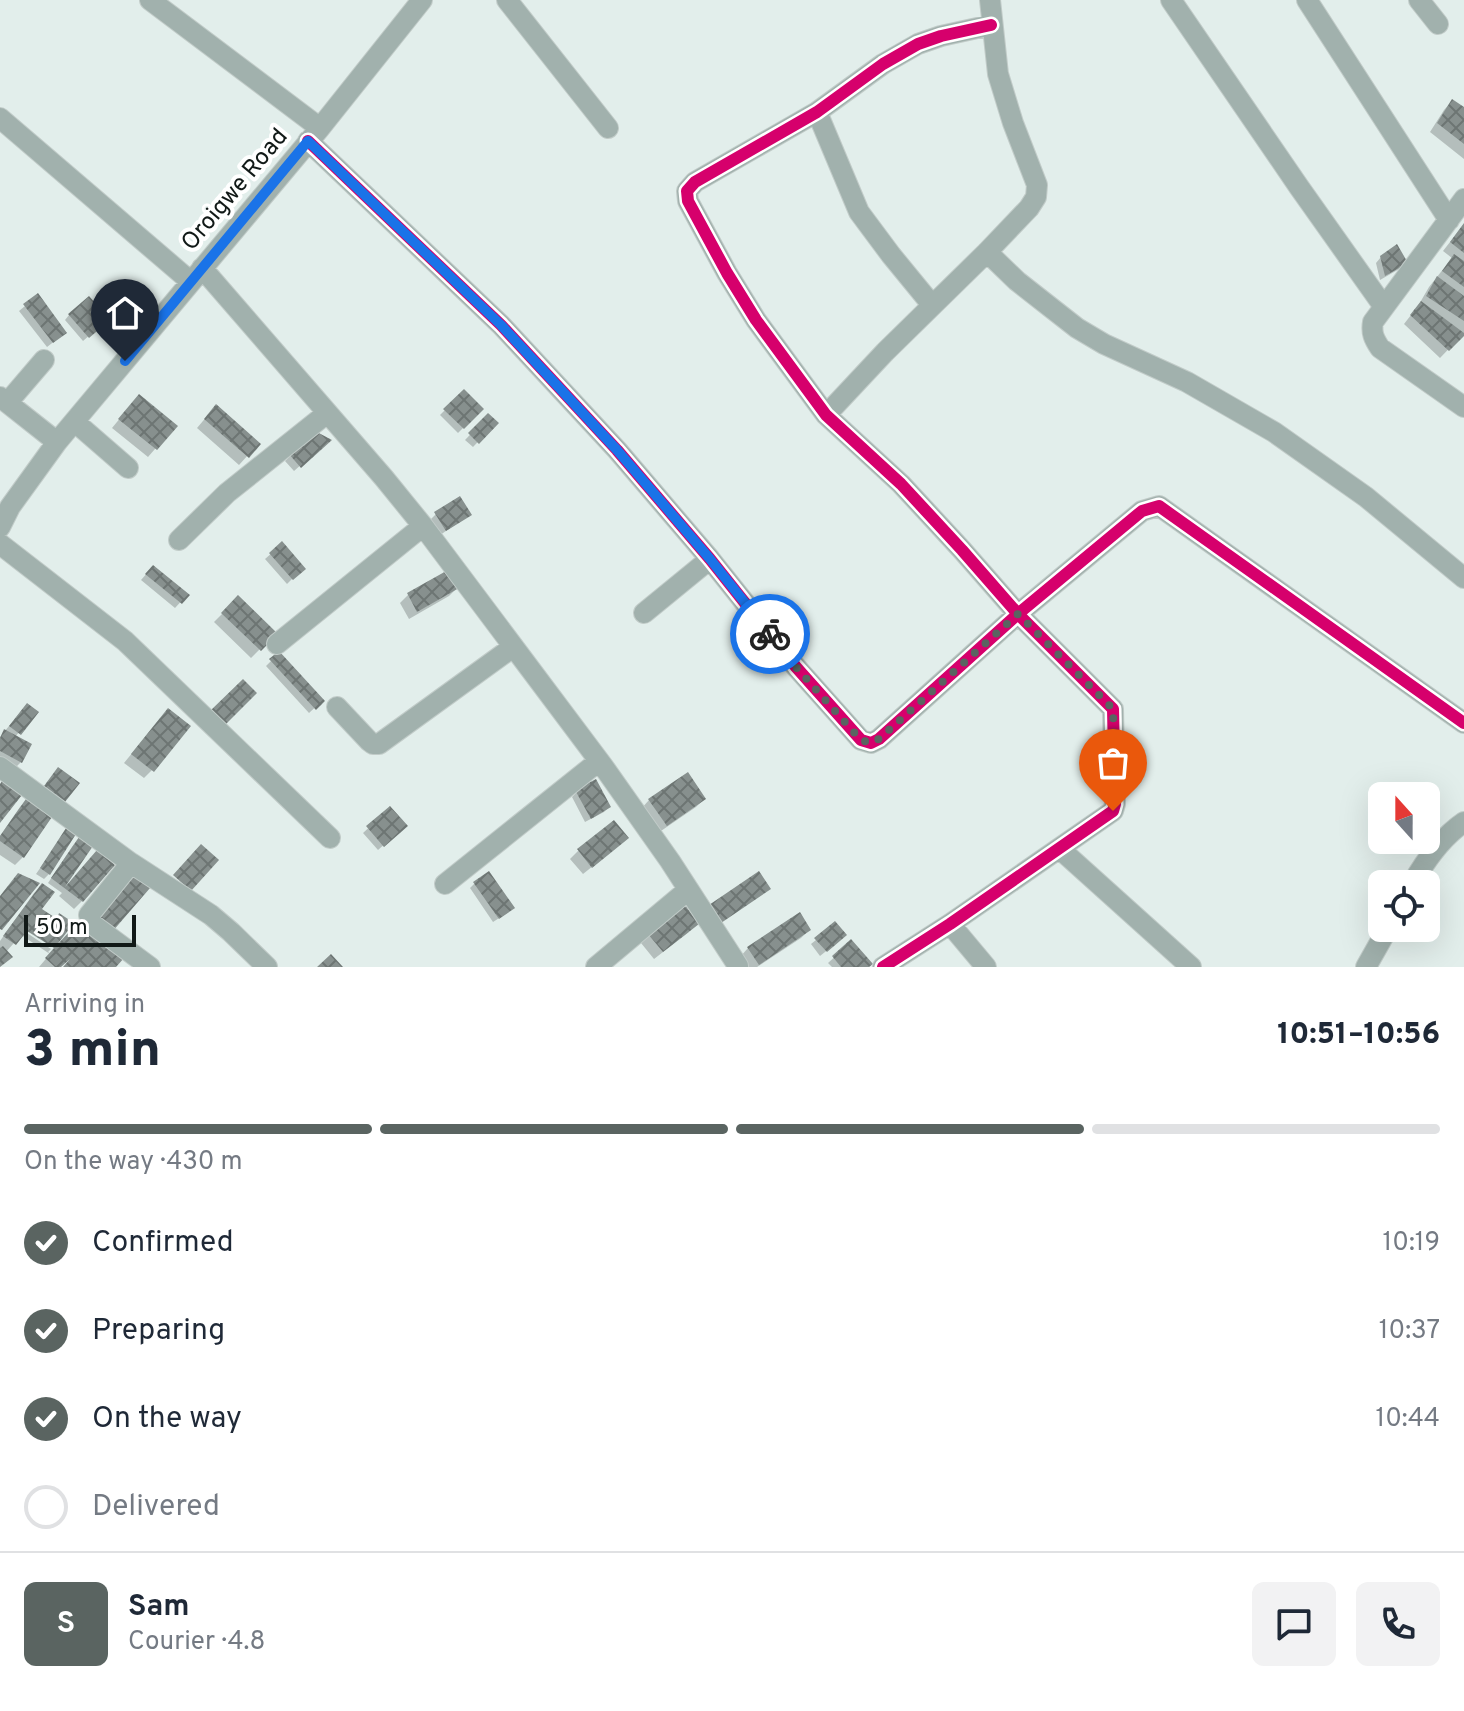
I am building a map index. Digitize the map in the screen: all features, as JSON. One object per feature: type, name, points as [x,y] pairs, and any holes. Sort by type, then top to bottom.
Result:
[{"type":"street","points":[[150,0],[314,134],[501,325],[617,450],[796,667],[861,740],[871,743],[879,739],[1018,614],[1142,511],[1159,506],[1464,723]]},
{"type":"street","name":"Oroigwe Road","points":[[0,527],[5,502],[75,422],[422,0]]},
{"type":"street","points":[[507,0],[608,128]]},
{"type":"street","points":[[826,415],[987,252],[1036,197],[1037,185],[998,74],[990,0]]},
{"type":"street","points":[[1171,0],[1384,307]]},
{"type":"street","points":[[1307,0],[1449,220]]},
{"type":"street","points":[[1419,0],[1438,24]]},
{"type":"street","points":[[883,967],[1113,811],[1114,715],[1109,705],[1018,614],[901,484],[826,415],[756,320],[688,201],[687,191],[695,182],[817,112],[883,64],[918,44],[991,25]]},
{"type":"street","points":[[817,112],[859,212],[932,305]]},
{"type":"street","points":[[0,118],[196,275],[384,478],[599,761],[738,966]]},
{"type":"street","points":[[1464,199],[1373,322],[1371,329],[1380,348],[1464,407]]},
{"type":"street","points":[[987,252],[1017,281],[1077,328],[1104,344],[1187,382],[1274,432],[1366,497],[1464,578]]},
{"type":"street","points":[[44,360],[4,399],[57,442]]},
{"type":"street","points":[[179,540],[227,493],[326,414]]},
{"type":"street","points":[[75,422],[128,468]]},
{"type":"street","points":[[277,644],[423,526]]},
{"type":"street","points":[[0,544],[125,641],[330,838]]},
{"type":"street","points":[[644,613],[710,559]]},
{"type":"street","points":[[337,707],[369,741],[379,744],[513,647]]},
{"type":"street","points":[[445,884],[599,761]]},
{"type":"street","points":[[0,767],[131,863],[211,915],[264,966]]},
{"type":"street","points":[[1421,870],[1446,837],[1464,822]]},
{"type":"street","points":[[1060,849],[1191,967]]},
{"type":"street","points":[[131,863],[89,919],[146,966]]},
{"type":"street","points":[[596,967],[688,890]]},
{"type":"street","points":[[950,924],[986,967]]},
{"type":"street","points":[[1366,967],[1380,942]]},
{"type":"building","points":[[1452,99],[1464,107],[1464,144],[1437,123]]},
{"type":"building","points":[[1464,223],[1464,253],[1450,242]]},
{"type":"building","points":[[1397,244],[1408,263],[1385,276],[1380,256]]},
{"type":"building","points":[[1454,254],[1464,261],[1464,287],[1442,271]]},
{"type":"building","points":[[1437,276],[1464,296],[1464,321],[1426,296]]},
{"type":"building","points":[[38,293],[67,333],[53,343],[23,304]]},
{"type":"building","points":[[89,296],[110,320],[89,338],[68,314]]},
{"type":"building","points":[[1421,301],[1464,333],[1449,351],[1410,315]]},
{"type":"building","points":[[464,389],[484,409],[464,429],[443,409]]},
{"type":"building","points":[[139,394],[178,426],[157,450],[118,419]]},
{"type":"building","points":[[216,404],[261,444],[249,458],[204,419]]},
{"type":"building","points":[[488,413],[499,423],[479,444],[468,433]]},
{"type":"building","points":[[315,431],[332,440],[301,468],[289,454]]},
{"type":"building","points":[[460,496],[472,515],[446,531],[434,512]]},
{"type":"building","points":[[282,541],[306,569],[293,580],[269,553]]},
{"type":"building","points":[[153,565],[190,595],[182,604],[145,574]]},
{"type":"building","points":[[448,570],[459,588],[417,612],[407,593]]},
{"type":"building","points":[[238,595],[278,634],[261,651],[221,613]]},
{"type":"building","points":[[279,651],[325,701],[316,710],[269,659]]},
{"type":"building","points":[[243,679],[257,693],[223,727],[209,712]]},
{"type":"building","points":[[27,703],[39,712],[21,735],[9,726]]},
{"type":"building","points":[[168,708],[191,726],[154,772],[131,754]]},
{"type":"building","points":[[4,729],[32,744],[22,763],[0,751]]},
{"type":"building","points":[[58,767],[80,783],[65,802],[44,786]]},
{"type":"building","points":[[688,772],[706,799],[667,826],[648,799]]},
{"type":"building","points":[[596,779],[611,807],[591,819],[575,790]]},
{"type":"building","points":[[3,780],[22,795],[0,823],[0,784]]},
{"type":"building","points":[[28,796],[54,814],[24,858],[0,841],[0,836]]},
{"type":"building","points":[[390,806],[408,826],[384,847],[366,826]]},
{"type":"building","points":[[614,820],[629,838],[592,868],[577,849]]},
{"type":"building","points":[[68,825],[76,834],[50,875],[40,868]]},
{"type":"building","points":[[79,837],[93,846],[65,887],[97,850],[115,865],[83,902],[51,878]]},
{"type":"building","points":[[201,844],[219,860],[191,891],[173,875]]},
{"type":"building","points":[[129,871],[150,888],[112,932],[92,915]]},
{"type":"building","points":[[489,871],[515,908],[499,919],[473,882]]},
{"type":"building","points":[[759,871],[771,889],[721,923],[709,905]]},
{"type":"building","points":[[18,873],[40,883],[2,930],[0,896]]},
{"type":"building","points":[[42,883],[55,892],[42,909],[57,919],[59,913],[74,923],[56,946],[84,916],[125,957],[116,967],[63,967],[70,959],[61,967],[55,967],[45,958],[54,948],[27,931],[16,945],[3,936]]},
{"type":"building","points":[[685,905],[699,924],[663,952],[648,934]]},
{"type":"building","points":[[800,912],[811,930],[759,965],[747,947]]},
{"type":"building","points":[[835,921],[847,935],[827,952],[814,938]]},
{"type":"building","points":[[851,939],[873,964],[869,967],[841,967],[832,956]]},
{"type":"building","points":[[3,946],[13,957],[0,967],[0,948]]},
{"type":"building","points":[[331,954],[343,967],[317,967]]},
{"type":"cycle path","points":[[883,967],[1113,811],[1113,709],[1018,614],[901,484],[826,415],[756,320],[688,201],[687,191],[695,182],[817,112],[883,64],[918,44],[991,25]]},
{"type":"cycle path","points":[[308,141],[501,325],[617,450],[796,667],[861,740],[871,743],[879,739],[1018,614],[1142,511],[1159,506],[1464,723]]},
{"type":"way so far","points":[[770,634],[861,740],[871,743],[1018,614],[1113,709],[1113,811]]},
{"type":"route","points":[[125,361],[308,141],[501,325],[617,450],[770,634]]}]
